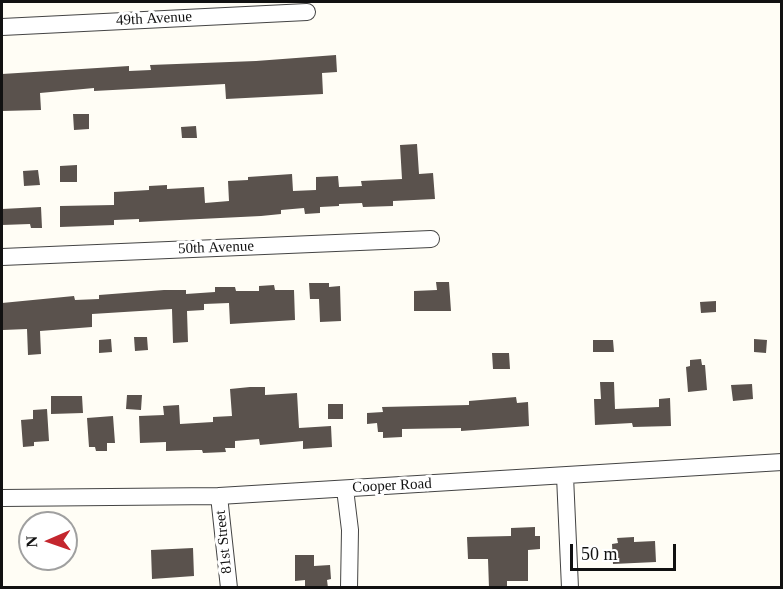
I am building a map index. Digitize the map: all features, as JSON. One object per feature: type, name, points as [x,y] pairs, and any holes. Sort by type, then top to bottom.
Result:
[{"type":"street","name":"49th Avenue","points":[[2,27],[307,12]]},
{"type":"street","name":"50th Avenue","points":[[2,257],[431,239]]},
{"type":"street","name":"Cooper Road","points":[[2,498],[219,496],[782,462]]},
{"type":"street","points":[[565,476],[570,588]]},
{"type":"street","points":[[345,489],[350,530],[349,588]]},
{"type":"street","name":"81st Street","points":[[219,496],[229,588]]},
{"type":"building","points":[[336,55],[337,72],[322,73],[323,94],[226,99],[225,84],[94,91],[94,88],[40,93],[41,110],[2,111],[2,74],[129,66],[129,71],[151,70],[150,65]]},
{"type":"building","points":[[73,114],[89,114],[89,129],[74,130]]},
{"type":"building","points":[[196,126],[197,138],[182,138],[181,127]]},
{"type":"building","points":[[417,144],[419,174],[433,173],[435,199],[393,201],[393,206],[363,207],[362,203],[339,204],[339,206],[320,207],[320,213],[305,214],[304,208],[281,210],[281,214],[261,216],[139,222],[139,219],[114,220],[114,225],[60,227],[60,206],[114,205],[114,192],[149,190],[149,186],[167,185],[167,189],[204,187],[205,203],[229,201],[228,181],[248,180],[248,177],[292,174],[293,191],[316,190],[316,177],[338,176],[339,187],[362,186],[361,181],[402,179],[400,145]]},
{"type":"building","points":[[77,165],[77,182],[60,182],[60,166]]},
{"type":"building","points":[[38,170],[40,185],[24,186],[23,171]]},
{"type":"building","points":[[41,207],[42,228],[31,228],[30,224],[2,225],[2,209]]},
{"type":"building","points":[[436,282],[449,282],[451,311],[414,311],[414,291],[437,290]]},
{"type":"building","points":[[309,283],[329,283],[329,287],[340,286],[341,321],[320,322],[319,299],[310,299]]},
{"type":"building","points":[[274,285],[275,290],[294,290],[295,320],[230,324],[229,303],[204,304],[204,310],[187,311],[188,342],[173,343],[172,309],[92,314],[92,327],[40,331],[41,354],[28,355],[27,329],[3,330],[2,303],[74,296],[75,300],[99,299],[99,295],[164,290],[186,290],[186,294],[215,292],[215,287],[235,287],[236,291],[259,291],[259,286]]},
{"type":"building","points":[[716,301],[716,312],[701,313],[700,302]]},
{"type":"building","points":[[134,337],[147,337],[148,350],[135,351]]},
{"type":"building","points":[[111,339],[112,352],[99,353],[99,340]]},
{"type":"building","points":[[754,339],[767,340],[766,353],[754,352]]},
{"type":"building","points":[[593,340],[613,340],[614,352],[593,352]]},
{"type":"building","points":[[492,353],[509,353],[510,369],[493,369]]},
{"type":"building","points":[[701,359],[702,365],[705,365],[707,390],[688,392],[686,367],[690,366],[690,360]]},
{"type":"building","points":[[600,382],[614,382],[615,409],[659,407],[659,399],[670,398],[671,426],[633,427],[632,423],[595,425],[594,399],[601,399]]},
{"type":"building","points":[[752,384],[753,399],[733,401],[731,385]]},
{"type":"building","points":[[265,387],[265,395],[297,393],[299,428],[331,426],[332,447],[303,449],[303,441],[260,445],[259,439],[235,441],[235,448],[225,448],[226,452],[203,453],[202,450],[166,451],[166,442],[140,443],[139,416],[164,415],[163,406],[179,405],[180,424],[213,422],[213,417],[232,416],[230,389]]},
{"type":"building","points":[[127,395],[142,395],[141,410],[126,409]]},
{"type":"building","points":[[51,396],[82,396],[83,413],[51,414]]},
{"type":"building","points":[[516,397],[517,403],[528,402],[529,426],[461,431],[461,428],[402,429],[402,437],[383,438],[383,432],[378,432],[377,423],[367,424],[367,413],[383,412],[382,407],[469,405],[469,401]]},
{"type":"building","points":[[328,404],[343,404],[343,419],[328,419]]},
{"type":"building","points":[[47,409],[49,441],[34,442],[34,446],[23,447],[21,420],[33,419],[33,410]]},
{"type":"building","points":[[113,416],[115,443],[107,443],[107,451],[96,451],[95,447],[89,447],[87,418]]},
{"type":"building","points":[[535,527],[535,536],[540,536],[540,549],[528,550],[528,581],[507,581],[507,588],[489,588],[488,559],[468,559],[467,537],[511,536],[511,528]]},
{"type":"building","points":[[634,537],[634,542],[655,541],[656,562],[613,564],[612,544],[618,543],[617,538]]},
{"type":"building","points":[[193,548],[194,576],[152,579],[151,550]]},
{"type":"building","points":[[295,555],[314,555],[314,566],[330,565],[331,579],[327,580],[328,588],[305,588],[305,580],[295,581]]}]
